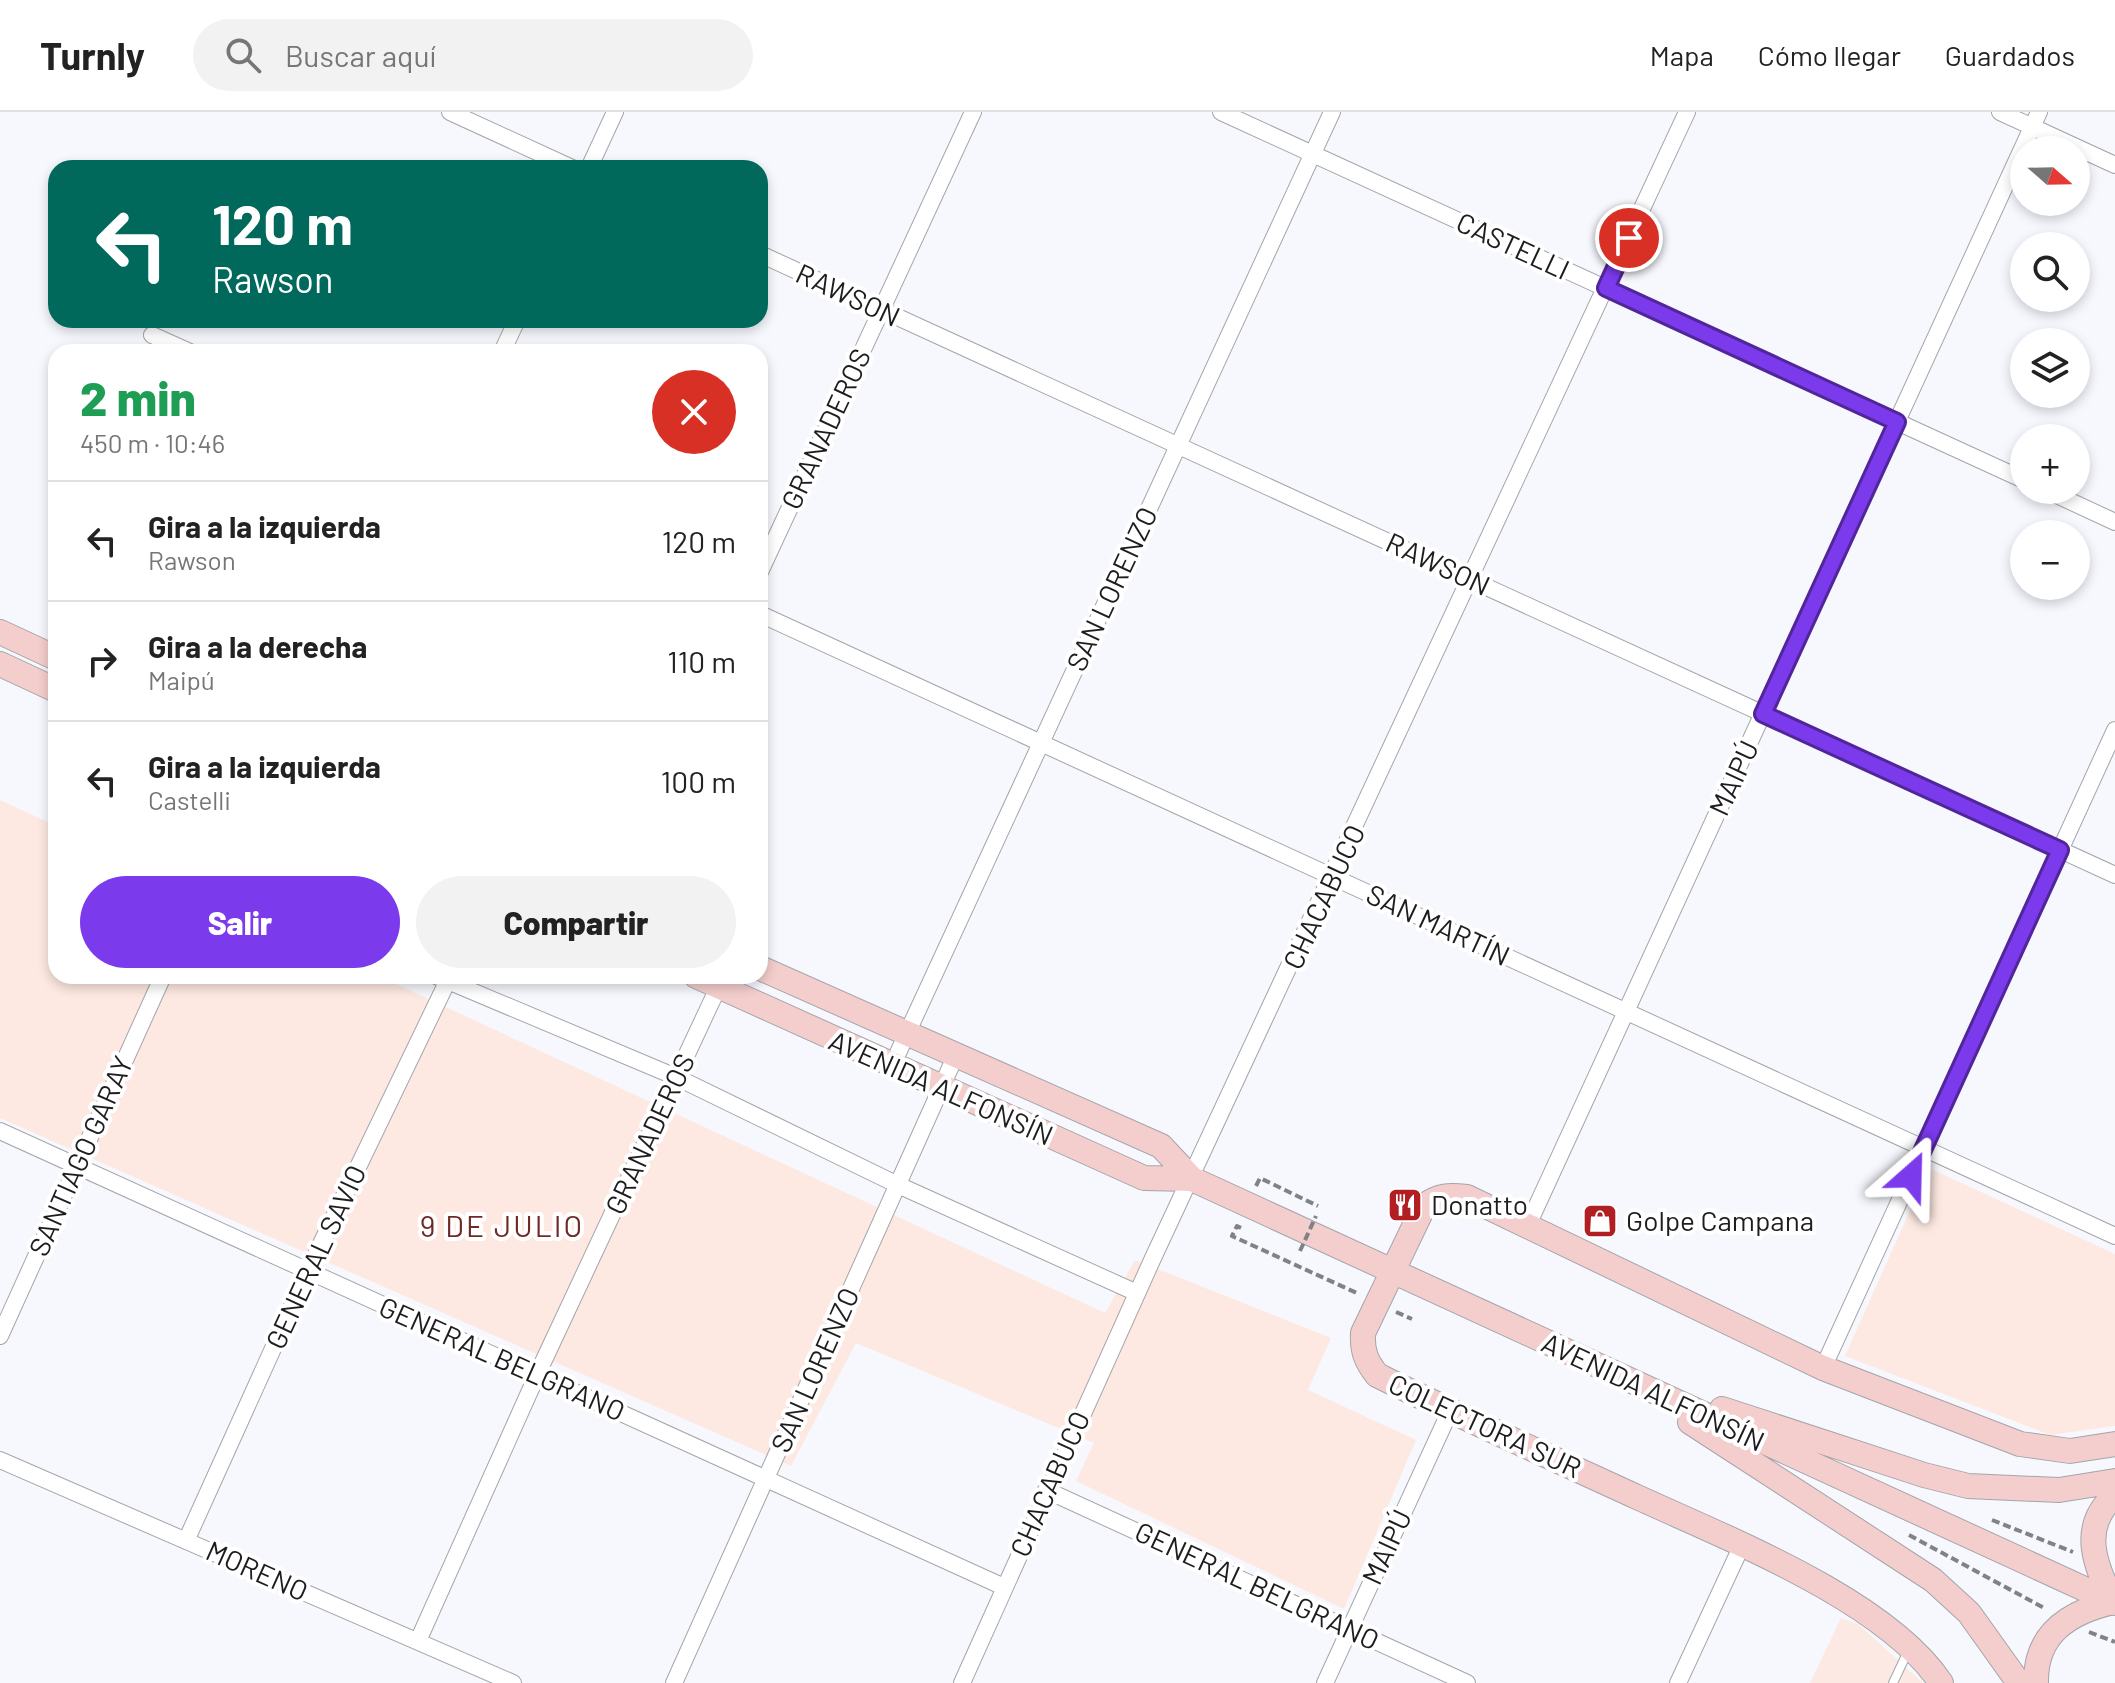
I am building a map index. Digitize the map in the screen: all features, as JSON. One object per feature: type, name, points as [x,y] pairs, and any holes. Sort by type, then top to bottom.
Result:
[{"type":"main road","points":[[0,632],[48,654]]},
{"type":"main road","points":[[0,664],[48,686]]},
{"type":"main road","name":"AVENIDA ALFONSÍN","points":[[768,972],[1161,1146],[1192,1179],[2114,1603]]},
{"type":"main road","name":"AVENIDA ALFONSÍN","points":[[728,984],[892,1066],[1144,1178],[1192,1179]]},
{"type":"main road","name":"COLECTORA SUR","points":[[1941,1683],[1909,1648],[1852,1604],[1742,1545],[1377,1375],[1367,1363],[1362,1348],[1363,1333],[1424,1206],[1435,1198],[1467,1197],[1823,1368],[2020,1444],[2070,1451],[2115,1444]]},
{"type":"main road","points":[[1621,1377],[1924,1475],[1968,1486],[2059,1490],[2115,1481]]},
{"type":"main road","points":[[1621,1377],[1933,1580],[1969,1613],[2019,1683]]},
{"type":"main road","points":[[2036,1683],[2042,1652],[2053,1630],[2065,1619],[2089,1608],[2114,1603],[2094,1561],[2093,1542],[2098,1520],[2115,1495]]},
{"type":"street","points":[[450,112],[555,160]]},
{"type":"street","points":[[593,160],[615,112]]},
{"type":"street","name":"GRANADEROS","points":[[768,555],[973,112]]},
{"type":"street","name":"CASTELLI","points":[[1221,112],[2010,474]]},
{"type":"street","name":"SAN LORENZO","points":[[892,1066],[1332,112]]},
{"type":"street","name":"CHACABUCO","points":[[962,1683],[1046,1490],[1687,112]]},
{"type":"street","points":[[2000,112],[2036,120],[2115,165]]},
{"type":"street","name":"MAIPÚ","points":[[1528,1225],[2036,120]]},
{"type":"street","name":"RAWSON","points":[[768,258],[2115,875]]},
{"type":"street","points":[[152,335],[172,344]]},
{"type":"street","points":[[2076,504],[2115,522]]},
{"type":"street","name":"SAN MARTÍN","points":[[768,618],[2115,1236]]},
{"type":"street","points":[[1823,1368],[2115,730]]},
{"type":"street","name":"SANTIAGO GARAY","points":[[0,1336],[159,984]]},
{"type":"street","name":"GENERAL SAVIO","points":[[186,1541],[442,984]]},
{"type":"street","points":[[459,984],[676,1077],[898,1185],[1137,1293]]},
{"type":"street","name":"GRANADEROS","points":[[418,1641],[537,1375],[721,984]]},
{"type":"street","name":"SAN LORENZO","points":[[674,1683],[955,1057]]},
{"type":"street","name":"GENERAL BELGRANO","points":[[0,1131],[1004,1587]]},
{"type":"street","name":"MAIPÚ","points":[[1325,1683],[1450,1411]]},
{"type":"street","name":"MORENO","points":[[0,1460],[513,1683]]},
{"type":"street","name":"GENERAL BELGRANO","points":[[1046,1490],[1467,1683]]},
{"type":"street","points":[[1678,1683],[1742,1545]]},
{"type":"lane","points":[[1893,1683],[1909,1648]]},
{"type":"path","points":[[1286,1248],[1298,1254],[1316,1216]]},
{"type":"path","points":[[1249,1231],[1237,1226],[1232,1236],[1412,1319]]},
{"type":"path","points":[[1903,1532],[2065,1619],[2115,1642]]},
{"type":"shaded area","points":[[0,800],[48,822],[48,984],[396,984],[1105,1313],[1135,1260],[1331,1338],[1308,1390],[1416,1440],[1344,1609],[1076,1481],[1094,1443],[856,1343],[791,1466],[0,1118]]},
{"type":"shaded area","points":[[1929,1168],[2115,1254],[2115,1426],[2050,1435],[1845,1356]]},
{"type":"shaded area","points":[[1841,1618],[1858,1624],[1923,1683],[1810,1683]]},
{"type":"place","name":"Donatto","points":[[1405,1205]]},
{"type":"place","name":"Golpe Campana","points":[[1600,1221]]},
{"type":"district","name":"9 DE JULIO","points":[[502,1227]]},
{"type":"route","points":[[1629,238],[1606,288],[1897,422],[1763,714],[2060,850],[1911,1176]]}]
